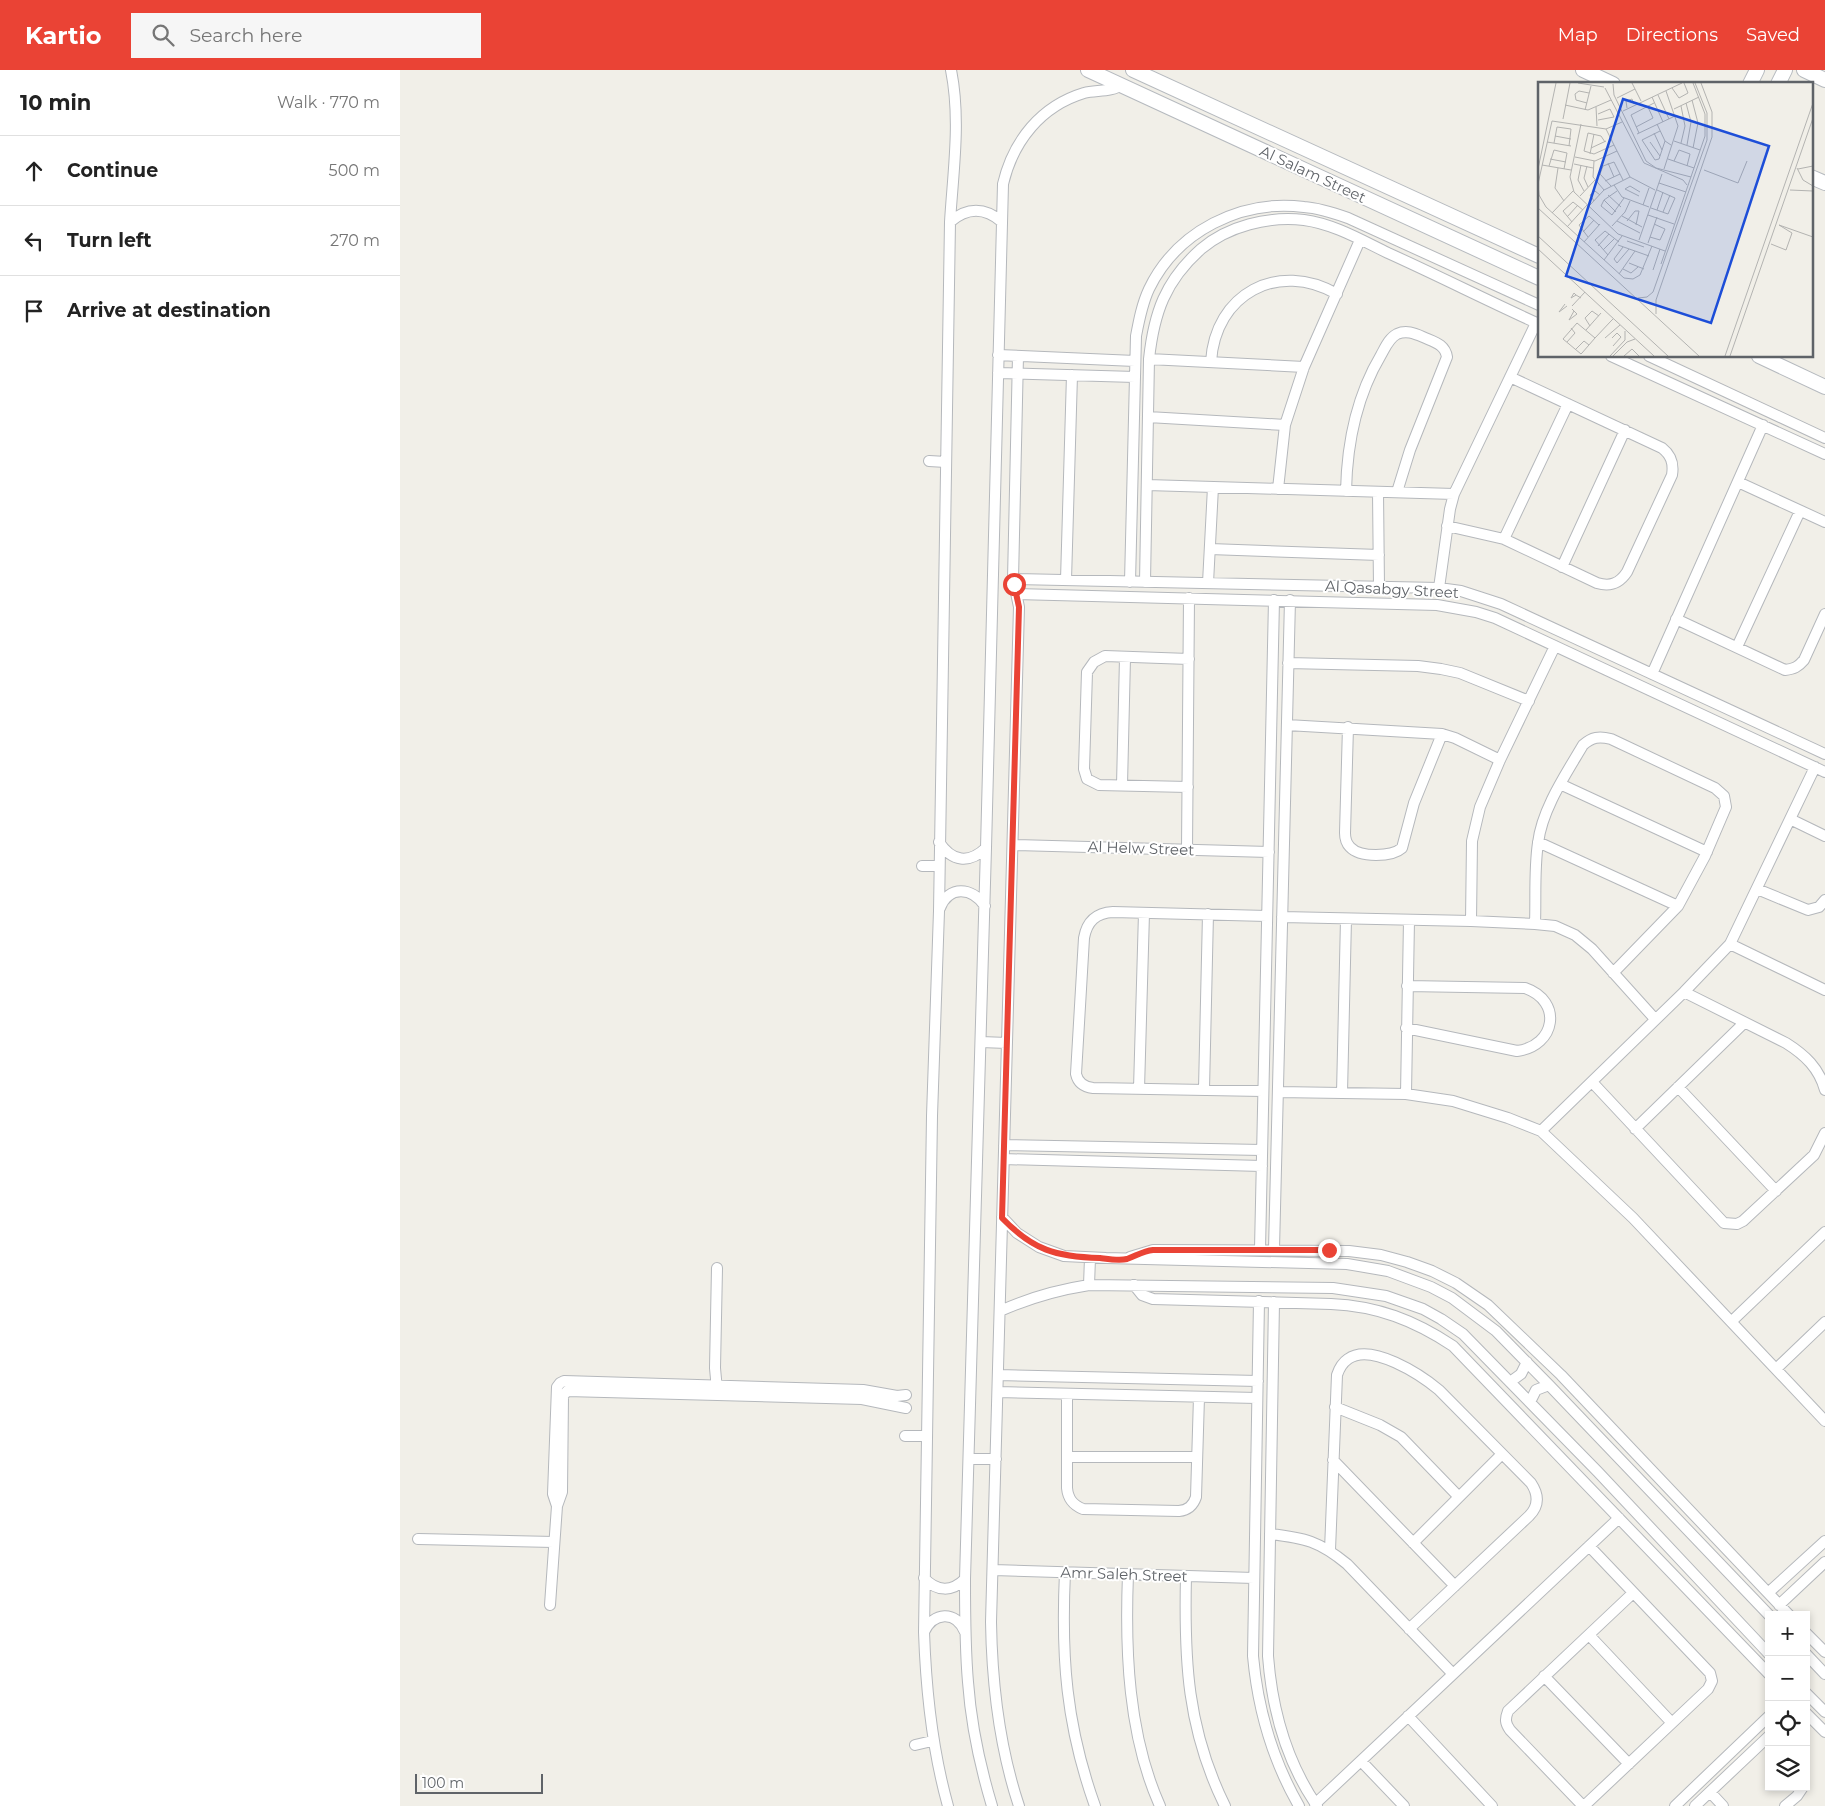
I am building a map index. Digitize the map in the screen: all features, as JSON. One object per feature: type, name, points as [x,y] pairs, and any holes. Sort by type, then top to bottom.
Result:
[{"type":"main road","name":"Al Salam Street","points":[[1088,70],[1538,278]]},
{"type":"main road","name":"Al Salam Street","points":[[1133,70],[1538,256]]},
{"type":"main road","points":[[1583,70],[1609,82]]},
{"type":"main road","points":[[1751,82],[1756,70]]},
{"type":"main road","points":[[1779,82],[1785,70]]},
{"type":"main road","points":[[1804,70],[1825,80]]},
{"type":"main road","points":[[1812,177],[1825,183]]},
{"type":"main road","points":[[1763,358],[1825,387]]},
{"type":"street","points":[[948,1806],[939,1776],[932,1741],[925,1669],[924,1578],[932,1125],[939,911],[950,222],[956,115],[955,89],[951,70]]},
{"type":"street","points":[[992,1806],[972,1720],[965,1632],[965,1579],[985,906],[1003,184],[1006,169],[1019,142],[1039,118],[1064,101],[1090,92],[1115,89],[1121,85]]},
{"type":"street","points":[[1130,582],[1135,361],[1136,336],[1140,312],[1149,289],[1161,268],[1195,232],[1215,221],[1240,212],[1281,206],[1304,206],[1348,218],[1538,305]]},
{"type":"street","points":[[950,222],[957,216],[976,210],[995,216],[1002,222]]},
{"type":"street","points":[[1145,582],[1149,359],[1155,319],[1165,293],[1176,275],[1189,259],[1205,246],[1242,226],[1283,219],[1304,220],[1324,224],[1537,324],[1454,494],[1447,526],[1439,588]]},
{"type":"street","points":[[1278,489],[1285,424],[1304,367],[1360,240]]},
{"type":"street","points":[[1429,272],[1436,258]]},
{"type":"street","points":[[1211,362],[1212,350],[1219,326],[1233,305],[1253,290],[1265,285],[1289,280],[1314,283],[1337,294]]},
{"type":"street","points":[[1346,491],[1347,459],[1351,431],[1362,395],[1375,366],[1392,338],[1397,334],[1408,332],[1439,344],[1446,352],[1447,357],[1410,450],[1397,492]]},
{"type":"street","points":[[998,355],[1135,361]]},
{"type":"street","points":[[1018,356],[1013,579],[1019,607],[992,1656],[993,1680],[1004,1748],[1019,1806]]},
{"type":"street","points":[[1616,358],[1825,454]]},
{"type":"street","points":[[1653,358],[1825,438]]},
{"type":"street","points":[[1149,359],[1304,367]]},
{"type":"street","points":[[1654,375],[1660,361]]},
{"type":"street","points":[[998,373],[1135,376]]},
{"type":"street","points":[[1066,580],[1072,375]]},
{"type":"street","points":[[1447,526],[1504,539],[1603,585],[1617,583],[1623,578],[1672,475],[1672,459],[1668,452],[1662,448],[1510,377]]},
{"type":"street","points":[[1504,539],[1568,404]]},
{"type":"street","points":[[1148,417],[1285,424]]},
{"type":"street","points":[[1652,674],[1763,425]]},
{"type":"street","points":[[1562,567],[1624,430]]},
{"type":"street","points":[[929,462],[946,462]]},
{"type":"street","points":[[1738,482],[1825,522]]},
{"type":"street","points":[[1147,485],[1454,494]]},
{"type":"street","points":[[1208,583],[1213,487]]},
{"type":"street","points":[[1378,492],[1379,587]]},
{"type":"street","points":[[1737,647],[1800,511]]},
{"type":"street","points":[[1210,549],[1378,555]]},
{"type":"street","name":"Al Qasabgy Street","points":[[1013,579],[1439,588],[1468,593],[1501,604],[1825,753]]},
{"type":"street","points":[[1052,580],[1052,595]]},
{"type":"street","points":[[1331,586],[1331,601]]},
{"type":"street","name":"Al Qasabgy Street","points":[[1016,594],[1331,601],[1457,607],[1495,618],[1825,772]]},
{"type":"street","points":[[1187,850],[1189,598]]},
{"type":"street","points":[[1260,1249],[1274,600]]},
{"type":"street","points":[[1274,1249],[1290,600]]},
{"type":"street","points":[[1676,619],[1785,670],[1793,670],[1804,660],[1825,614]]},
{"type":"street","points":[[1273,621],[1289,621]]},
{"type":"street","points":[[1471,921],[1472,841],[1480,807],[1500,760],[1555,646]]},
{"type":"street","points":[[1188,787],[1099,785],[1087,779],[1084,769],[1087,672],[1094,662],[1104,656],[1189,659]]},
{"type":"street","points":[[1122,785],[1125,658]]},
{"type":"street","points":[[1288,663],[1418,666],[1441,669],[1460,673],[1529,701]]},
{"type":"street","points":[[1756,740],[1763,724]]},
{"type":"street","points":[[1287,725],[1348,727],[1442,734],[1455,738],[1500,760]]},
{"type":"street","points":[[1348,727],[1345,832],[1349,846],[1355,851],[1362,853],[1390,854],[1402,848],[1414,802],[1442,734]]},
{"type":"street","points":[[1535,924],[1538,842],[1545,818],[1560,784],[1583,745],[1596,737],[1611,739],[1720,791],[1724,796],[1726,807],[1707,852],[1678,906],[1613,973]]},
{"type":"street","points":[[1541,1131],[1684,992],[1730,944],[1815,767]]},
{"type":"street","points":[[1560,784],[1707,852]]},
{"type":"street","points":[[1790,818],[1825,836]]},
{"type":"street","points":[[939,842],[944,850],[952,856],[961,859],[970,858],[986,848]]},
{"type":"street","points":[[1538,842],[1678,906]]},
{"type":"street","name":"Al Helw Street","points":[[1013,845],[1269,852]]},
{"type":"street","points":[[922,866],[939,866]]},
{"type":"street","points":[[1757,889],[1808,910],[1819,907],[1825,900]]},
{"type":"street","points":[[939,911],[942,901],[950,894],[960,891],[970,892],[979,898],[985,906]]},
{"type":"street","points":[[1263,1091],[1088,1088],[1080,1083],[1076,1074],[1086,929],[1090,921],[1096,916],[1104,912],[1267,916]]},
{"type":"street","points":[[1138,1089],[1144,913]]},
{"type":"street","points":[[1204,1089],[1208,914]]},
{"type":"street","points":[[1282,917],[1471,921],[1554,926],[1575,935],[1592,949],[1655,1019]]},
{"type":"street","points":[[1342,1093],[1346,919]]},
{"type":"street","points":[[1406,1094],[1409,920]]},
{"type":"street","points":[[1730,944],[1825,990]]},
{"type":"street","points":[[1406,1028],[1517,1051],[1528,1050],[1542,1040],[1550,1026],[1547,1004],[1540,995],[1526,988],[1407,986]]},
{"type":"street","points":[[1684,992],[1786,1043],[1802,1053],[1814,1067],[1825,1090]]},
{"type":"street","points":[[1266,996],[1280,996]]},
{"type":"street","points":[[1636,1129],[1744,1023]]},
{"type":"street","points":[[981,1042],[1007,1043]]},
{"type":"street","points":[[1592,1082],[1724,1223],[1737,1224],[1743,1221],[1814,1155],[1825,1133]]},
{"type":"street","points":[[1678,1087],[1776,1191]]},
{"type":"street","points":[[1278,1092],[1406,1094],[1454,1101],[1508,1118],[1541,1131],[1633,1218],[1825,1421]]},
{"type":"street","points":[[1004,1145],[1262,1150]]},
{"type":"street","points":[[1004,1159],[1262,1166]]},
{"type":"street","points":[[1002,1218],[1017,1233],[1039,1247],[1064,1256],[1347,1264],[1388,1271],[1410,1278],[1452,1298],[1496,1331],[1765,1611]]},
{"type":"street","points":[[1261,1222],[1275,1222]]},
{"type":"street","points":[[1732,1321],[1825,1232]]},
{"type":"street","points":[[1126,1259],[1143,1251],[1153,1250],[1329,1250],[1382,1255],[1407,1262],[1448,1279],[1479,1298],[1561,1375],[1785,1611]]},
{"type":"street","points":[[1328,1263],[1329,1250]]},
{"type":"street","points":[[1089,1284],[1090,1258]]},
{"type":"street","points":[[717,1268],[715,1368],[717,1390]]},
{"type":"street","points":[[1000,1311],[1026,1299],[1089,1284],[1333,1288],[1386,1296],[1424,1310],[1463,1334],[1598,1472],[1765,1650]]},
{"type":"street","points":[[1134,1285],[1142,1295],[1153,1299],[1259,1301],[1359,1307],[1400,1317],[1433,1332],[1452,1346],[1765,1670]]},
{"type":"street","points":[[1331,1304],[1333,1288]]},
{"type":"street","points":[[1472,1312],[1479,1298]]},
{"type":"street","points":[[1259,1301],[1253,1656],[1258,1702],[1273,1754],[1299,1806]]},
{"type":"street","points":[[1274,1302],[1268,1656],[1273,1699],[1278,1720],[1291,1759],[1316,1805],[1452,1674],[1619,1518]]},
{"type":"street","points":[[1776,1369],[1825,1322]]},
{"type":"street","points":[[1259,1326],[1274,1326]]},
{"type":"street","points":[[1330,1550],[1337,1375],[1341,1366],[1357,1354],[1385,1359],[1410,1369],[1439,1390],[1535,1489],[1537,1504],[1529,1516],[1409,1629]]},
{"type":"street","points":[[1510,1382],[1521,1374],[1527,1362]]},
{"type":"street","points":[[998,1374],[1258,1381]]},
{"type":"street","points":[[1530,1402],[1536,1390],[1549,1385]]},
{"type":"street","points":[[717,1390],[862,1399],[906,1408]]},
{"type":"street","points":[[550,1605],[557,1506],[562,1492],[559,1437],[563,1396],[567,1391],[863,1390],[906,1396]]},
{"type":"street","points":[[998,1392],[1258,1398]]},
{"type":"street","points":[[1068,1394],[1067,1494],[1070,1500],[1083,1509],[1178,1511],[1188,1509],[1195,1502],[1198,1397]]},
{"type":"street","points":[[1816,1412],[1825,1404]]},
{"type":"street","points":[[1335,1407],[1380,1425],[1401,1437],[1459,1497]]},
{"type":"street","points":[[905,1436],[927,1436]]},
{"type":"street","points":[[1413,1543],[1502,1454]]},
{"type":"street","points":[[1067,1457],[1197,1457]]},
{"type":"street","points":[[969,1458],[996,1459]]},
{"type":"street","points":[[1333,1460],[1455,1586]]},
{"type":"street","points":[[1586,1484],[1598,1472]]},
{"type":"street","points":[[1644,1485],[1653,1474]]},
{"type":"street","points":[[1256,1475],[1271,1476]]},
{"type":"street","points":[[1270,1534],[1311,1540],[1330,1550],[1346,1564],[1452,1674]]},
{"type":"street","points":[[418,1539],[554,1542]]},
{"type":"street","points":[[1768,1593],[1825,1541]]},
{"type":"street","points":[[1589,1546],[1710,1673],[1712,1681],[1708,1689],[1584,1806],[1506,1724],[1505,1718],[1508,1711],[1633,1593]]},
{"type":"street","points":[[1664,1564],[1674,1554]]},
{"type":"street","points":[[1779,1605],[1825,1562]]},
{"type":"street","name":"Amr Saleh Street","points":[[993,1570],[1254,1578]]},
{"type":"street","points":[[1064,1572],[1063,1653],[1066,1691],[1072,1728],[1095,1806]]},
{"type":"street","points":[[1128,1574],[1126,1624],[1130,1690],[1145,1762],[1160,1806]]},
{"type":"street","points":[[1787,1575],[1798,1587]]},
{"type":"street","points":[[1186,1576],[1187,1676],[1192,1708],[1200,1741],[1225,1806]]},
{"type":"street","points":[[924,1578],[930,1584],[945,1589],[952,1588],[965,1579]]},
{"type":"street","points":[[924,1632],[932,1620],[945,1616],[958,1621],[965,1632]]},
{"type":"street","points":[[1589,1635],[1672,1723]]},
{"type":"street","points":[[1810,1637],[1825,1652]]},
{"type":"street","points":[[1808,1656],[1824,1670]]},
{"type":"street","points":[[1544,1676],[1628,1764]]},
{"type":"street","points":[[1810,1697],[1825,1712]]},
{"type":"street","points":[[1408,1716],[1492,1806]]},
{"type":"street","points":[[1810,1717],[1824,1730]]},
{"type":"street","points":[[1675,1806],[1765,1720]]},
{"type":"street","points":[[1695,1806],[1765,1740]]},
{"type":"street","points":[[915,1744],[932,1741]]},
{"type":"street","points":[[1361,1761],[1404,1806]]},
{"type":"street","points":[[1785,1806],[1797,1796],[1800,1791]]},
{"type":"street","points":[[1710,1792],[1723,1806]]},
{"type":"route","points":[[1014,584],[1019,607],[1002,1218],[1017,1233],[1039,1247],[1064,1256],[1126,1259],[1134,1254],[1153,1250],[1329,1250]]}]
